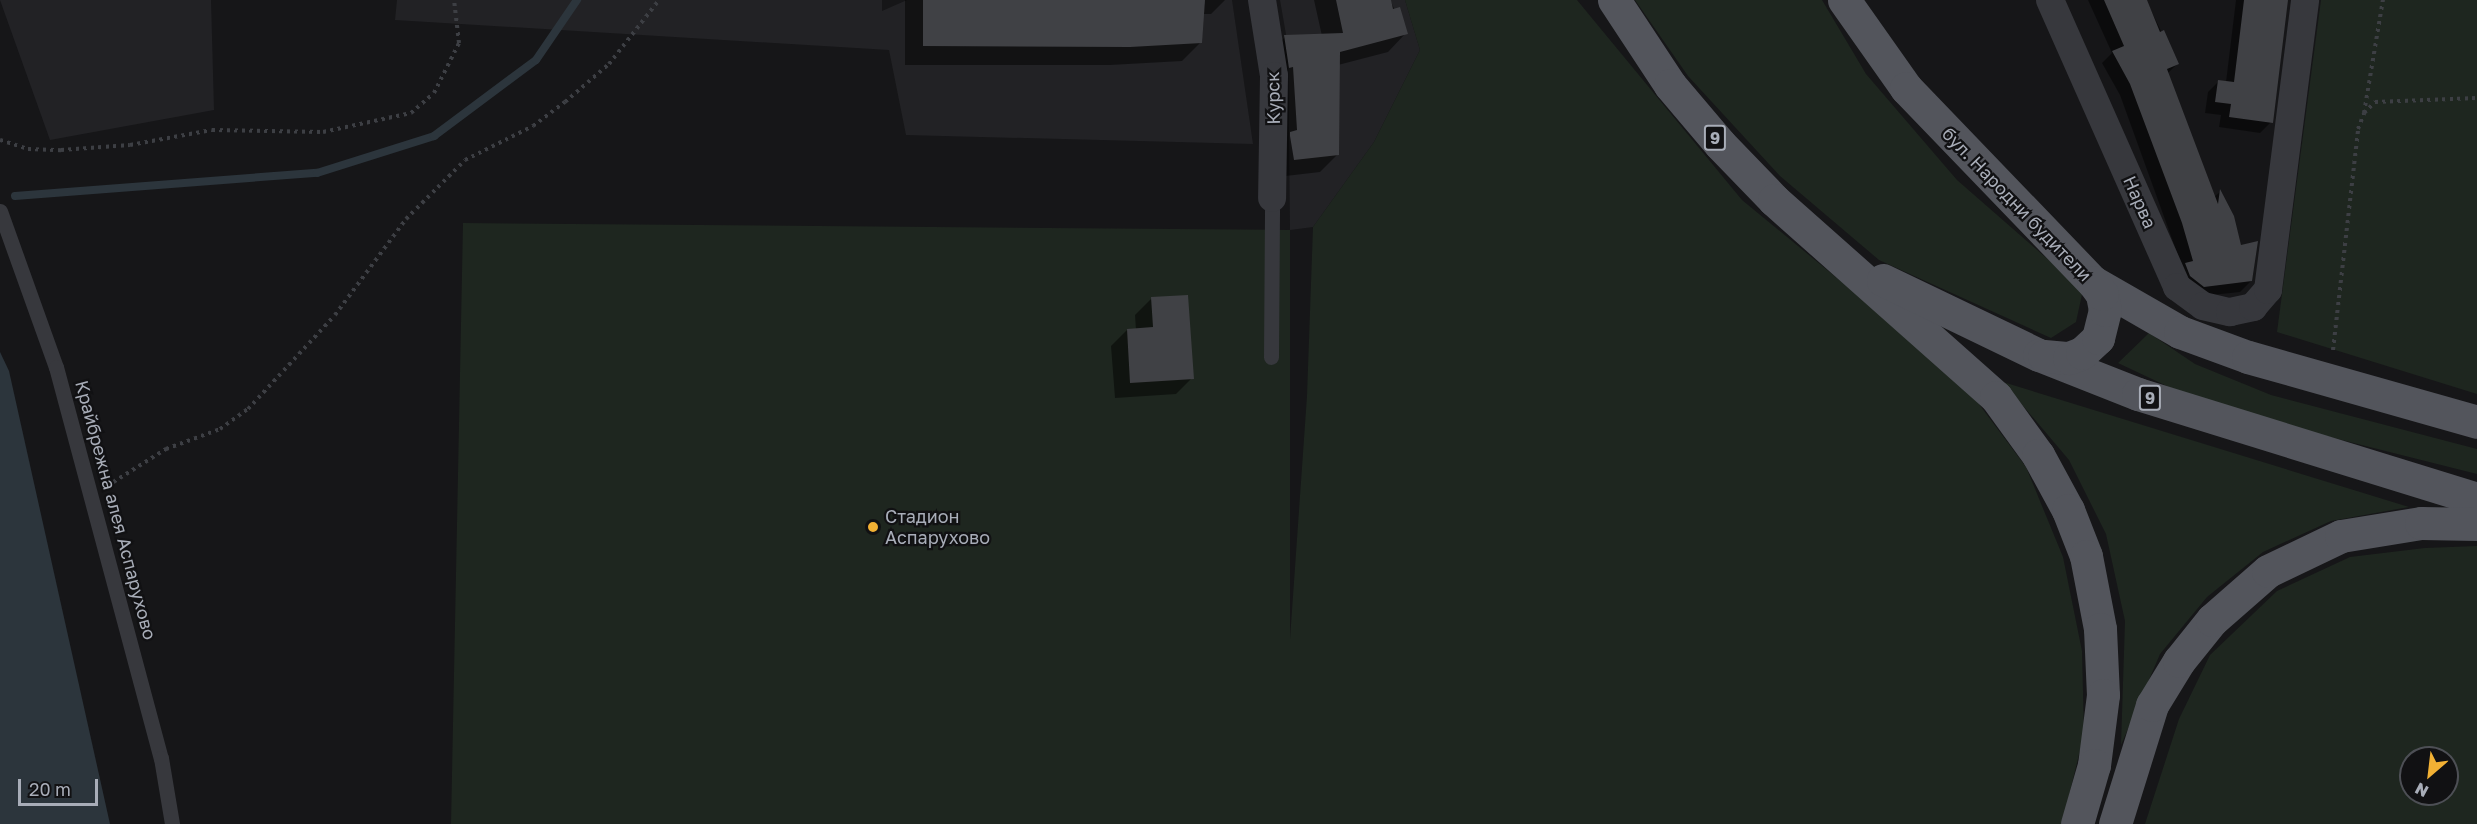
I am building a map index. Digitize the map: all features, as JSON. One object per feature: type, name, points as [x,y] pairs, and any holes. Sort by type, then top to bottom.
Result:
[{"type":"main road","name":"9","points":[[1614,0],[1670,85],[1720,144],[1774,200],[1838,257],[2039,355],[2138,394],[2477,499]]},
{"type":"main road","name":"бул. Народни будители","points":[[1844,0],[1906,88],[2093,282],[2180,332],[2248,357],[2477,422]]},
{"type":"main road","points":[[1838,257],[1996,397],[2038,455],[2068,510],[2086,556],[2100,628],[2103,696],[2094,765],[2077,824]]},
{"type":"main road","points":[[2039,355],[2070,358],[2082,353],[2098,338],[2105,310],[2093,282]]},
{"type":"main road","points":[[2115,824],[2152,705],[2179,661],[2212,620],[2268,571],[2341,536],[2421,523],[2477,524]]},
{"type":"street","name":"Курск","points":[[1262,0],[1274,76],[1272,198]]},
{"type":"street","name":"Нарва","points":[[2050,0],[2177,287],[2203,306],[2230,312],[2253,307],[2268,290],[2305,0]]},
{"type":"lane","points":[[1271,357],[1272,198]]},
{"type":"lane","name":"Крайбрежна алея Аспарухово","points":[[0,212],[56,367],[159,747],[172,824]]},
{"type":"path","points":[[0,140],[28,150],[61,150],[130,145],[212,130],[323,132],[411,113],[434,93],[459,43],[454,0]]},
{"type":"path","points":[[91,496],[166,449],[220,429],[248,410],[335,315],[406,219],[465,160],[533,126],[565,102],[609,64],[659,0]]},
{"type":"path","points":[[2330,381],[2358,129],[2364,113],[2384,0]]},
{"type":"path","points":[[2364,113],[2375,102],[2477,98]]},
{"type":"shaded area","points":[[0,0],[211,0],[214,110],[50,140]]},
{"type":"shaded area","points":[[397,0],[882,0],[882,11],[907,0],[1232,0],[1253,144],[906,135],[889,50],[395,20]]},
{"type":"shaded area","points":[[1280,0],[1405,0],[1420,50],[1374,142],[1313,227],[1290,230],[1288,46]]},
{"type":"shaded area","points":[[1405,0],[1577,0],[1742,200],[1961,380],[2026,467],[2063,557],[2082,651],[2084,734],[2062,824],[451,824],[463,223],[1290,230],[1290,639],[1307,396],[1313,227],[1374,142],[1420,50]]},
{"type":"shaded area","points":[[1635,0],[1822,0],[1866,74],[1957,180],[2083,290],[2076,322],[2051,338],[1879,260],[1780,176],[1688,76]]},
{"type":"shaded area","points":[[2321,0],[2477,0],[2477,394],[2277,332]]},
{"type":"shaded area","points":[[2149,333],[2195,364],[2271,395],[2477,449],[2477,474],[2302,430],[2171,388],[2118,363]]},
{"type":"shaded area","points":[[0,352],[9,371],[110,824],[0,824]]},
{"type":"shaded area","points":[[2003,382],[2409,507],[2331,521],[2263,552],[2207,597],[2160,654],[2121,745],[2125,621],[2106,534],[2069,460]]},
{"type":"shaded area","points":[[2477,546],[2477,824],[2145,824],[2179,719],[2210,655],[2277,591],[2350,557],[2425,548]]},
{"type":"building","points":[[923,0],[1205,0],[1202,43],[1130,47],[923,46]]},
{"type":"building","points":[[1336,0],[1391,0],[1393,9],[1400,7],[1408,34],[1340,52],[1339,155],[1294,160],[1290,136],[1290,132],[1297,130],[1293,67],[1289,68],[1284,35],[1343,33]]},
{"type":"building","points":[[2104,0],[2147,0],[2160,32],[2164,30],[2179,64],[2167,69],[2218,204],[2220,189],[2234,216],[2241,245],[2258,241],[2252,281],[2204,287],[2190,276],[2185,263],[2193,261],[2182,223],[2130,84],[2112,51],[2124,46]]},
{"type":"building","points":[[2244,0],[2288,0],[2273,123],[2229,117],[2231,104],[2215,102],[2218,80],[2234,82]]},
{"type":"building","points":[[1188,295],[1194,379],[1130,383],[1127,329],[1153,327],[1151,297]]},
{"type":"waterway","points":[[15,196],[317,173],[434,136],[536,60],[577,0]]},
{"type":"place","name":"Стадион Аспарухово","points":[[873,527]]}]
